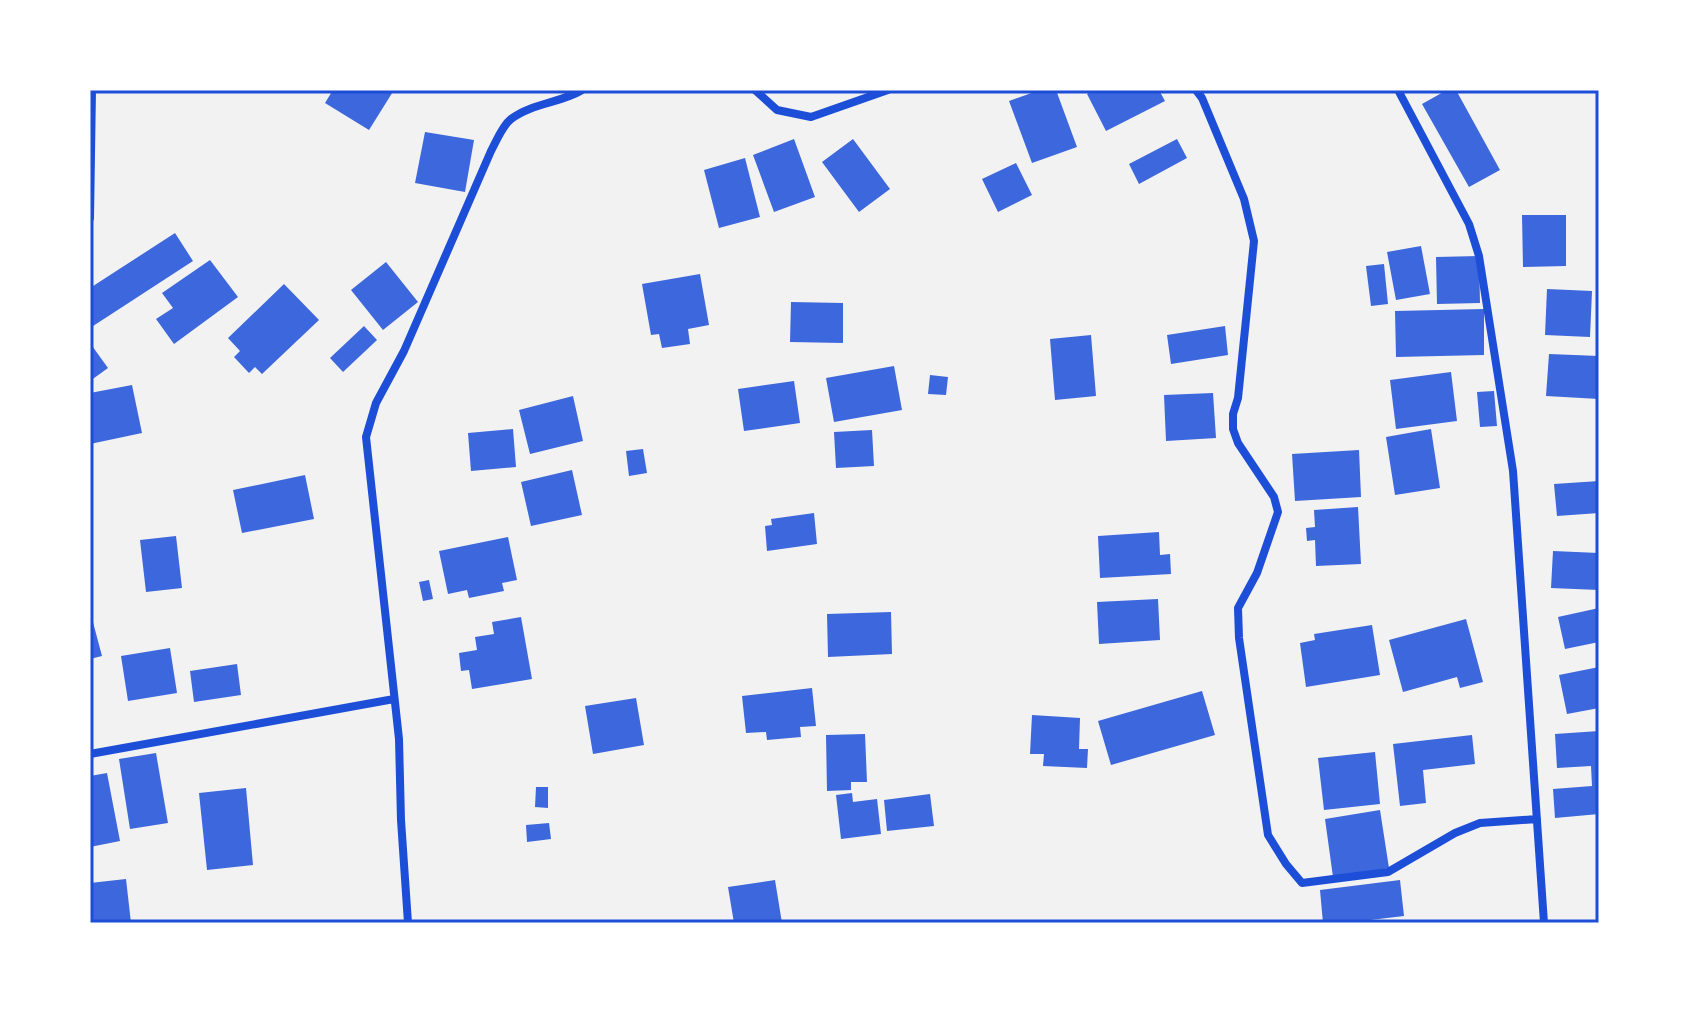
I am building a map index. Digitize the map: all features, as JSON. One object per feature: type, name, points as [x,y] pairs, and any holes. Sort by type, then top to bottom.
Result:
[{"type":"street","points":[[90,218],[92,90]]},
{"type":"street","points":[[408,923],[399,739],[366,437],[376,403],[404,351],[491,151],[509,120],[582,90]]},
{"type":"street","points":[[755,90],[777,110],[811,117],[888,90]]},
{"type":"street","points":[[1196,90],[1244,199],[1254,241],[1233,429],[1238,443],[1274,497],[1278,512],[1257,573],[1238,608],[1239,638],[1268,835],[1302,883],[1388,872],[1455,833],[1480,823],[1537,819]]},
{"type":"street","points":[[1398,90],[1469,224],[1479,256],[1513,471],[1544,923]]},
{"type":"street","points":[[90,754],[394,699]]},
{"type":"building","points":[[333,90],[394,90],[369,130],[325,103]]},
{"type":"building","points":[[1040,90],[1056,90],[1077,147],[1032,163],[1009,101]]},
{"type":"building","points":[[1094,90],[1159,90],[1165,101],[1106,131],[1087,94]]},
{"type":"building","points":[[1447,90],[1456,90],[1500,170],[1469,187],[1422,104]]},
{"type":"building","points":[[425,132],[474,140],[465,192],[415,183]]},
{"type":"building","points":[[794,139],[815,197],[774,212],[753,155]]},
{"type":"building","points":[[853,139],[890,189],[859,212],[822,162]]},
{"type":"building","points":[[1177,139],[1187,158],[1139,184],[1129,164]]},
{"type":"building","points":[[745,158],[760,217],[719,228],[704,170]]},
{"type":"building","points":[[1016,163],[1032,195],[998,212],[982,179]]},
{"type":"building","points":[[1522,215],[1566,215],[1566,266],[1523,267]]},
{"type":"building","points":[[175,233],[193,261],[90,328],[90,288]]},
{"type":"building","points":[[1421,246],[1430,294],[1396,300],[1387,252]]},
{"type":"building","points":[[1479,256],[1480,303],[1437,304],[1436,257]]},
{"type":"building","points":[[210,260],[238,297],[174,344],[156,319],[173,308],[162,293]]},
{"type":"building","points":[[386,262],[418,302],[383,330],[351,290]]},
{"type":"building","points":[[1384,264],[1388,304],[1371,306],[1366,266]]},
{"type":"building","points":[[700,274],[709,325],[688,329],[690,344],[662,348],[659,334],[651,335],[642,284]]},
{"type":"building","points":[[284,284],[319,320],[262,374],[255,367],[249,373],[234,357],[240,351],[228,338]]},
{"type":"building","points":[[1547,289],[1592,291],[1590,337],[1545,335]]},
{"type":"building","points":[[791,302],[843,303],[843,343],[790,342]]},
{"type":"building","points":[[1484,309],[1484,355],[1396,357],[1395,311]]},
{"type":"building","points":[[364,326],[377,340],[343,372],[330,358]]},
{"type":"building","points":[[1225,326],[1228,355],[1171,364],[1167,335]]},
{"type":"building","points":[[1091,335],[1096,396],[1055,400],[1050,339]]},
{"type":"building","points":[[90,343],[108,368],[90,381]]},
{"type":"building","points":[[1549,354],[1599,356],[1599,399],[1546,396]]},
{"type":"building","points":[[894,366],[902,410],[834,422],[826,378]]},
{"type":"building","points":[[1451,372],[1457,421],[1396,429],[1390,380]]},
{"type":"building","points":[[930,375],[948,377],[946,395],[928,394]]},
{"type":"building","points":[[794,381],[800,423],[744,431],[738,389]]},
{"type":"building","points":[[132,385],[142,433],[90,444],[90,393]]},
{"type":"building","points":[[1494,391],[1497,426],[1480,427],[1477,392]]},
{"type":"building","points":[[1213,393],[1216,438],[1166,441],[1164,395]]},
{"type":"building","points":[[573,396],[583,441],[530,454],[519,410]]},
{"type":"building","points":[[513,429],[516,467],[471,471],[468,433]]},
{"type":"building","points":[[1431,429],[1440,488],[1395,495],[1386,437]]},
{"type":"building","points":[[872,430],[874,466],[836,468],[834,432]]},
{"type":"building","points":[[643,449],[647,473],[629,476],[626,451]]},
{"type":"building","points":[[1359,450],[1361,497],[1295,501],[1292,454]]},
{"type":"building","points":[[572,470],[582,515],[531,526],[521,482]]},
{"type":"building","points":[[305,475],[314,519],[242,533],[233,490]]},
{"type":"building","points":[[1599,481],[1599,513],[1557,516],[1554,484]]},
{"type":"building","points":[[1358,507],[1361,564],[1316,566],[1315,540],[1307,541],[1306,528],[1315,527],[1314,510]]},
{"type":"building","points":[[814,513],[817,544],[767,551],[765,526],[772,525],[771,519]]},
{"type":"building","points":[[1159,532],[1160,555],[1170,554],[1171,574],[1100,578],[1098,536]]},
{"type":"building","points":[[176,536],[182,588],[146,592],[140,540]]},
{"type":"building","points":[[508,537],[517,580],[502,583],[504,591],[469,598],[467,590],[448,594],[439,551]]},
{"type":"building","points":[[1553,551],[1599,553],[1599,590],[1551,588]]},
{"type":"building","points":[[429,580],[433,599],[423,601],[419,582]]},
{"type":"building","points":[[1158,599],[1160,640],[1099,644],[1097,602]]},
{"type":"building","points":[[1599,608],[1599,642],[1565,649],[1558,617]]},
{"type":"building","points":[[90,611],[102,656],[90,659]]},
{"type":"building","points":[[891,612],[892,654],[828,657],[827,614]]},
{"type":"building","points":[[521,617],[532,679],[472,689],[469,670],[461,671],[459,653],[477,650],[475,637],[494,634],[492,622]]},
{"type":"building","points":[[1466,619],[1483,682],[1460,688],[1457,677],[1403,692],[1389,640]]},
{"type":"building","points":[[1372,625],[1380,675],[1306,687],[1300,643],[1315,640],[1314,634]]},
{"type":"building","points":[[170,648],[177,693],[128,701],[121,656]]},
{"type":"building","points":[[237,664],[241,695],[194,702],[190,671]]},
{"type":"building","points":[[1599,667],[1599,708],[1567,714],[1559,675]]},
{"type":"building","points":[[812,688],[816,726],[800,727],[801,737],[767,740],[766,732],[746,733],[742,696]]},
{"type":"building","points":[[1202,691],[1215,735],[1111,765],[1098,721]]},
{"type":"building","points":[[636,698],[644,745],[593,754],[585,706]]},
{"type":"building","points":[[1032,715],[1080,718],[1079,749],[1088,749],[1087,768],[1043,766],[1044,754],[1030,754]]},
{"type":"building","points":[[1599,731],[1599,814],[1555,818],[1553,789],[1592,786],[1591,766],[1557,768],[1555,734]]},
{"type":"building","points":[[865,734],[867,782],[851,782],[851,790],[827,791],[826,735]]},
{"type":"building","points":[[1472,735],[1475,764],[1423,770],[1426,803],[1400,806],[1393,744]]},
{"type":"building","points":[[1375,752],[1380,804],[1324,810],[1318,758]]},
{"type":"building","points":[[156,753],[168,823],[130,829],[119,759]]},
{"type":"building","points":[[107,773],[120,841],[90,847],[90,776]]},
{"type":"building","points":[[536,787],[548,787],[548,808],[535,807]]},
{"type":"building","points":[[246,788],[253,865],[207,870],[199,793]]},
{"type":"building","points":[[852,793],[853,802],[877,799],[881,834],[841,839],[836,795]]},
{"type":"building","points":[[930,794],[934,826],[887,831],[884,800]]},
{"type":"building","points":[[1380,810],[1389,868],[1333,877],[1325,819]]},
{"type":"building","points":[[549,823],[551,839],[527,842],[526,825]]},
{"type":"building","points":[[126,879],[131,923],[90,923],[90,883]]},
{"type":"building","points":[[775,880],[782,923],[734,923],[728,887]]},
{"type":"building","points":[[1400,880],[1404,916],[1323,923],[1320,890]]}]
